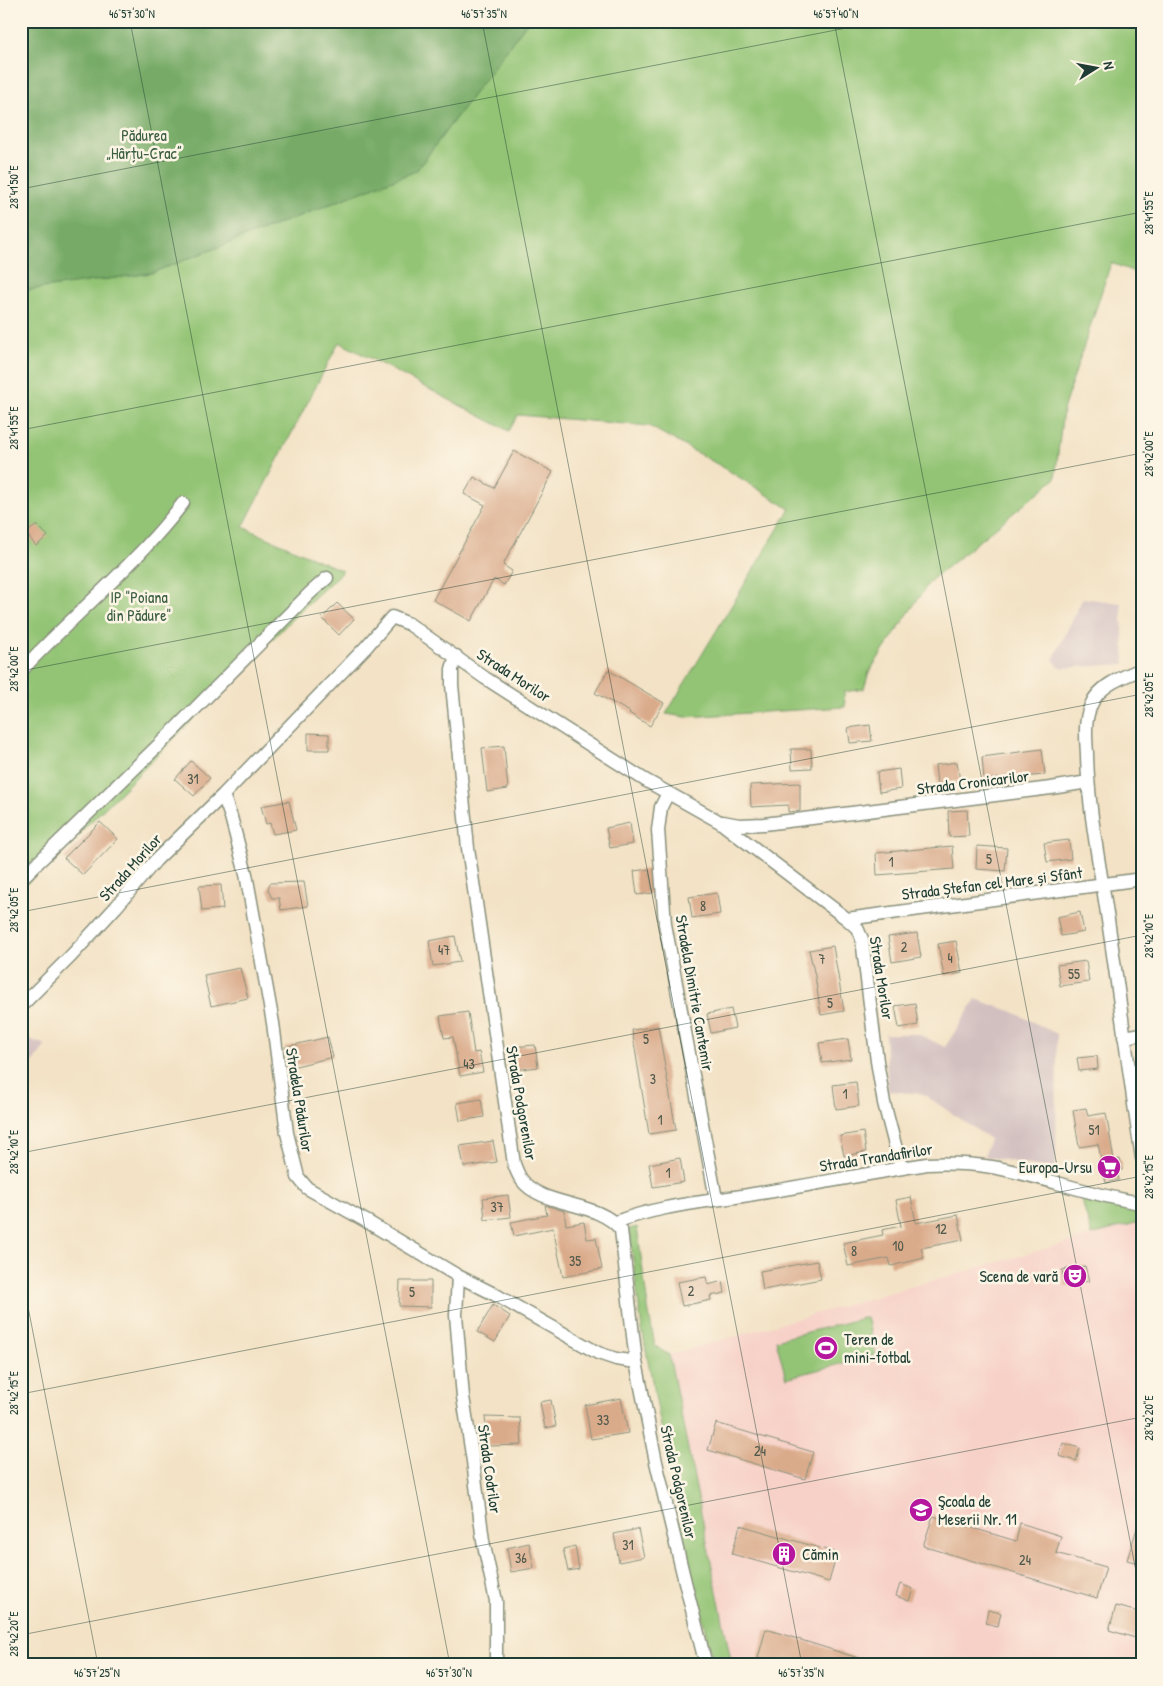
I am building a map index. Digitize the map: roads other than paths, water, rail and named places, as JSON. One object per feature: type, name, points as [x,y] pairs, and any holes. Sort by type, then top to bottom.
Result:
[{"type":"street","points":[[21,671],[158,534],[183,503]]},
{"type":"street","points":[[21,879],[327,578]]},
{"type":"street","name":"Strada Morilor","points":[[21,1006],[90,935],[156,860],[223,795],[366,647],[392,617],[409,624],[485,678],[668,793],[720,822],[857,928],[862,939],[884,1103],[901,1168]]},
{"type":"street","name":"Strada Podgorenilor","points":[[456,656],[452,669],[452,685],[468,848],[514,1164],[521,1180],[532,1190],[604,1215],[616,1222],[621,1230],[624,1242],[636,1362],[656,1462],[706,1665]]},
{"type":"street","points":[[1142,669],[1119,678],[1103,689],[1091,703],[1086,721],[1088,782],[1142,1158]]},
{"type":"street","name":"Strada Cronicarilor","points":[[720,822],[740,825],[764,824],[1088,782]]},
{"type":"street","name":"Stradela Dimitrie Cantemir","points":[[668,793],[661,807],[658,830],[666,924],[716,1199]]},
{"type":"street","name":"Stradela Pădurilor","points":[[223,795],[231,817],[246,874],[273,1023],[286,1133],[298,1177],[306,1188],[366,1221],[458,1276],[494,1294],[598,1353],[616,1360],[636,1362]]},
{"type":"street","name":"Strada Ștefan cel Mare și Sfânt","points":[[847,919],[1142,879]]},
{"type":"street","points":[[1124,1037],[1142,1034]]},
{"type":"street","name":"Strada Trandafirilor","points":[[616,1222],[634,1215],[716,1199],[901,1168],[946,1163],[991,1167],[1087,1192],[1142,1203]]},
{"type":"street","name":"Strada Codrilor","points":[[458,1276],[456,1315],[462,1397],[470,1441],[483,1541],[496,1600],[496,1665]]},
{"type":"place","name":"Europa-Ursu","points":[[1109,1167]]},
{"type":"place","name":"Scena de vară","points":[[1075,1276]]},
{"type":"place","name":"Teren de mini-fotbal","points":[[826,1348]]},
{"type":"place","name":"Şcoala de Meserii Nr. 11","points":[[921,1510]]},
{"type":"place","name":"Cămin","points":[[784,1554]]},
{"type":"park label","name":"Pădurea „Hârțu-Crac”","points":[[144,144]]},
{"type":"park label","name":"IP \"Poiana din Pădure\"","points":[[139,606]]}]
